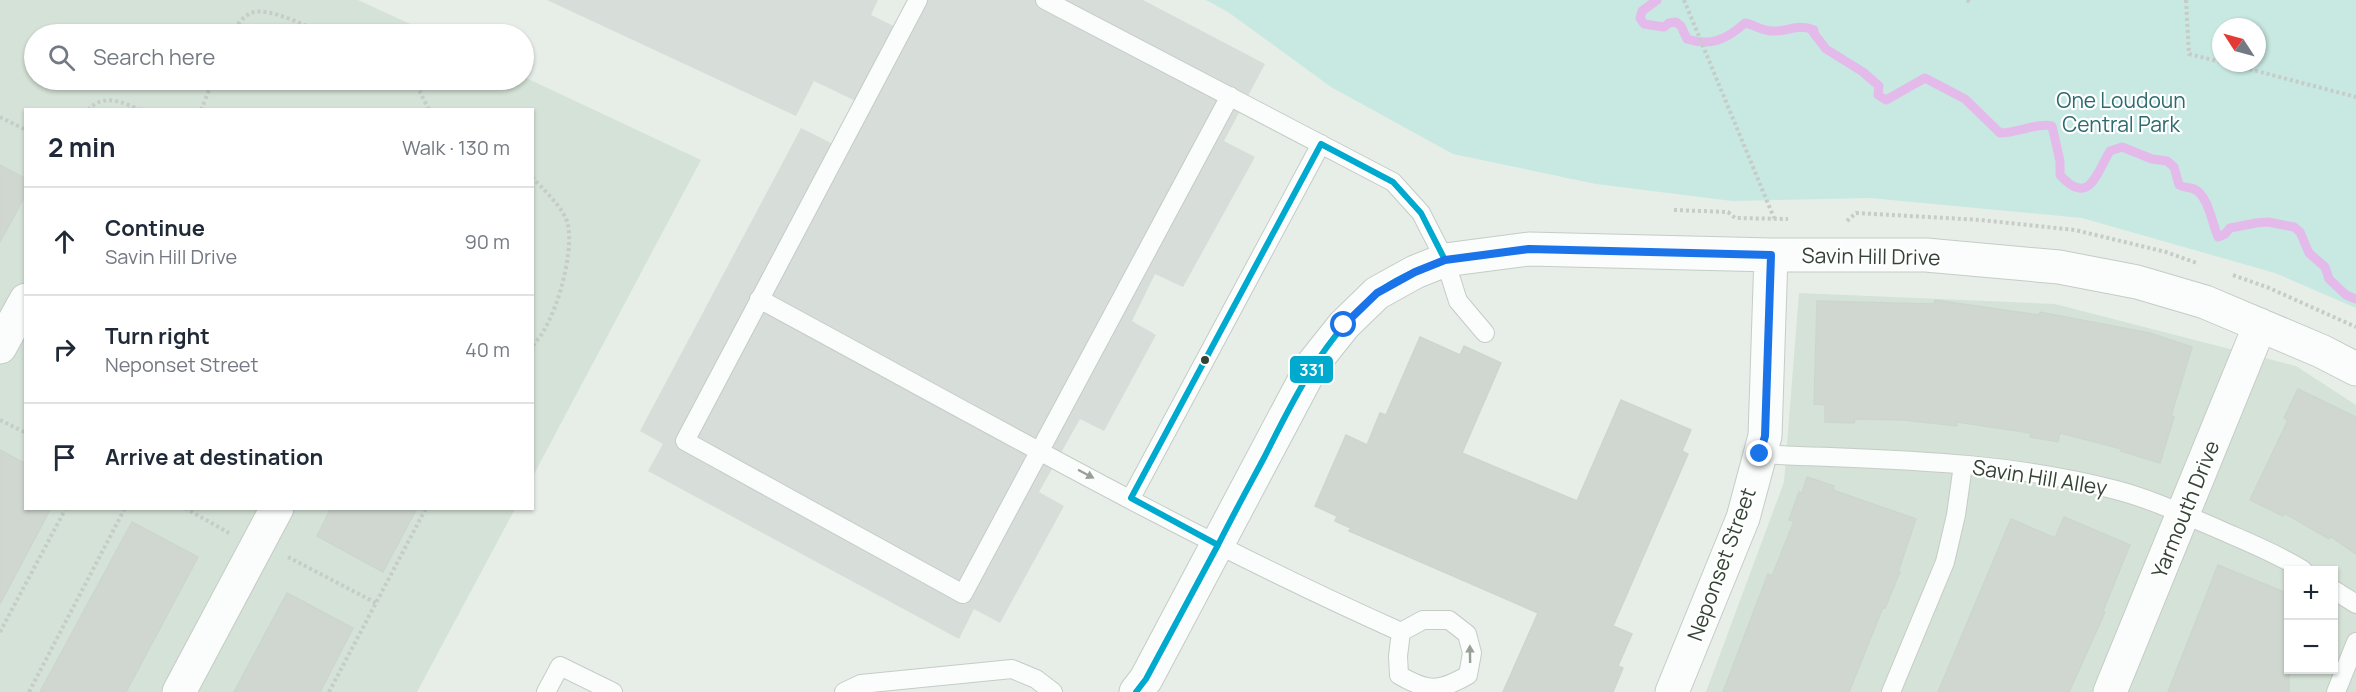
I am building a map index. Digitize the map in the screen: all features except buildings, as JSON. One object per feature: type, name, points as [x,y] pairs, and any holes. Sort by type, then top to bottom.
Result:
[{"type":"street","name":"Savin Hill Drive","points":[[1136,692],[1146,679],[1313,364],[1344,325],[1377,293],[1415,272],[1445,260],[1529,249],[1771,255],[1926,255],[2059,267],[2137,282],[2205,302],[2321,351],[2356,369]]},
{"type":"street","name":"Neponset Street","points":[[1672,692],[1743,518],[1765,436],[1771,255]]},
{"type":"street","points":[[0,347],[24,304]]},
{"type":"street","name":"Yarmouth Drive","points":[[2110,692],[2260,325]]},
{"type":"street","points":[[179,692],[276,510]]},
{"type":"lane","points":[[918,0],[685,441],[963,594],[1230,96]]},
{"type":"lane","points":[[1045,0],[1394,182],[1421,213],[1445,260],[1458,301],[1485,333]]},
{"type":"lane","points":[[1131,498],[1321,144]]},
{"type":"lane","points":[[759,299],[1218,545],[1311,592],[1401,632]]},
{"type":"lane","name":"Savin Hill Alley","points":[[1760,454],[1963,465],[2034,473],[2117,490],[2182,514],[2282,557],[2297,566]]},
{"type":"lane","points":[[1891,692],[1945,561],[1956,515],[1963,465]]},
{"type":"lane","points":[[2338,593],[2356,604]]},
{"type":"lane","points":[[1423,620],[1449,620],[1467,634],[1472,653],[1468,675],[1448,690],[1431,691],[1414,687],[1399,675],[1398,656],[1401,632],[1423,620]]},
{"type":"lane","points":[[2336,692],[2356,642]]},
{"type":"lane","points":[[546,692],[560,666],[613,692]]},
{"type":"lane","points":[[844,692],[861,684],[1011,669],[1036,679],[1053,692]]},
{"type":"path","points":[[1684,0],[1774,219]]},
{"type":"path","points":[[2186,0],[2189,54],[2212,60]]},
{"type":"path","points":[[238,24],[252,13],[269,13],[298,24]]},
{"type":"path","points":[[2259,72],[2356,98]]},
{"type":"path","points":[[202,108],[209,90]]},
{"type":"path","points":[[419,90],[428,108]]},
{"type":"path","points":[[90,108],[106,99],[135,108]]},
{"type":"path","points":[[0,117],[24,129]]},
{"type":"path","points":[[534,179],[554,201],[568,223],[570,248],[565,276],[550,319],[534,344]]},
{"type":"path","points":[[0,420],[24,432]]},
{"type":"path","points":[[0,632],[65,510]]},
{"type":"path","points":[[29,692],[123,510]]},
{"type":"path","points":[[328,692],[425,510]]},
{"type":"shaded area","points":[[0,0],[358,0],[410,24],[24,24],[24,90],[534,90],[534,82],[701,160],[534,474],[534,108],[24,108],[24,510],[514,510],[417,692],[0,692]]},
{"type":"shaded area","points":[[547,0],[878,0],[871,15],[902,30],[918,0],[1143,0],[1265,64],[1224,141],[1255,157],[1183,287],[1155,274],[1132,321],[1156,335],[1104,431],[1080,419],[1039,492],[1064,506],[1000,623],[974,609],[959,639],[648,471],[663,444],[640,431],[801,128],[839,147],[862,104],[814,81],[796,116]]},
{"type":"shaded area","points":[[1799,293],[2055,304],[2296,366],[2356,405],[2356,692],[1706,692],[1784,482]]},
{"type":"green space","name":"One Loudoun Central Park","points":[[1206,0],[2356,0],[2356,308],[2275,273],[2082,218],[1870,198],[1732,201],[1596,184],[1453,154],[1331,87],[1228,12]]},
{"type":"waterway","points":[[1657,0],[1642,11],[1640,18],[1644,24],[1664,27],[1676,22],[1681,26],[1687,39],[1711,42],[1725,37],[1745,23],[1768,31],[1808,28],[1814,30],[1813,32],[1826,49],[1863,72],[1879,86],[1878,95],[1886,100],[1925,78],[1965,99],[2000,133],[2041,125],[2052,126],[2060,161],[2060,175],[2078,188],[2085,188],[2091,184],[2110,151],[2122,147],[2152,159],[2167,161],[2174,167],[2179,185],[2194,189],[2203,197],[2218,237],[2230,228],[2256,223],[2268,222],[2294,227],[2300,232],[2309,253],[2325,267],[2329,279],[2346,295],[2356,299]]},
{"type":"transit line","name":"331","points":[[1321,144],[1393,182],[1421,213],[1445,260],[1383,289],[1340,330],[1325,349],[1299,391],[1218,545],[1131,498],[1321,144]]},
{"type":"transit line","name":"331","points":[[1136,692],[1146,679],[1218,545]]},
{"type":"route","points":[[1344,325],[1377,293],[1415,272],[1445,260],[1529,249],[1771,255],[1765,436],[1760,454]]}]
